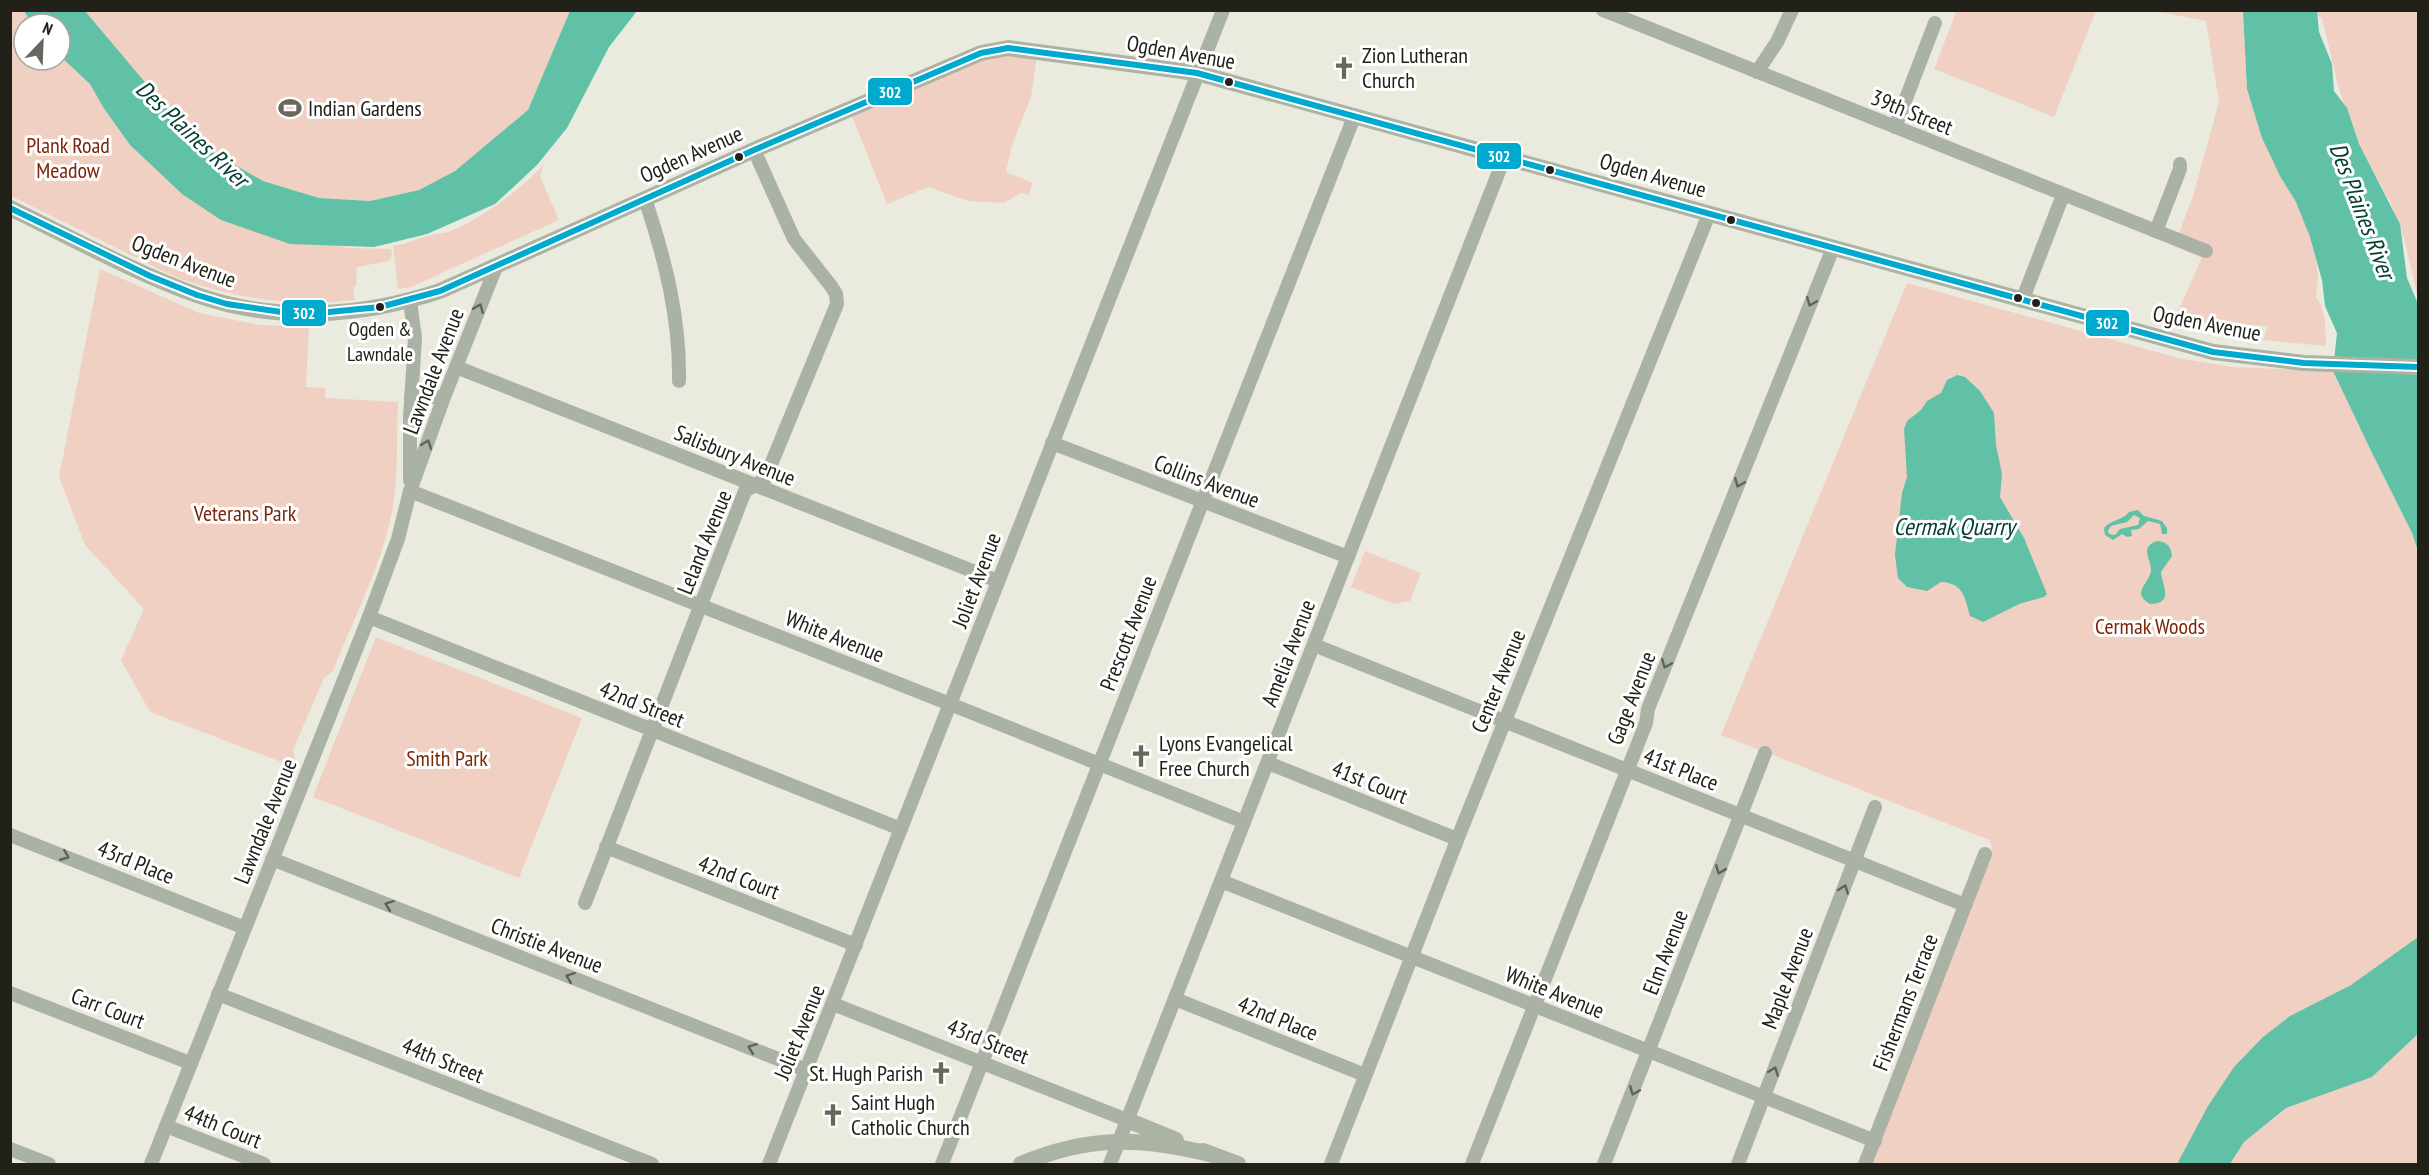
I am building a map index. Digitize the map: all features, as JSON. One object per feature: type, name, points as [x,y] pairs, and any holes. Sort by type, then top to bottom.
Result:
[{"type":"main road","name":"Ogden Avenue","points":[[10,208],[164,282],[199,296],[234,306],[277,312],[333,313],[411,309],[496,267],[754,150],[993,49],[1008,48],[1197,73],[2213,352],[2304,363],[2418,367]]},
{"type":"main road","points":[[1127,1120],[1239,1164]]},
{"type":"main road","points":[[1022,1164],[1072,1147],[1119,1140],[1168,1144],[1213,1155]]},
{"type":"street","name":"Joliet Avenue","points":[[769,1164],[1223,10]]},
{"type":"street","name":"39th Street","points":[[1603,10],[1627,15],[1757,72],[2206,251]]},
{"type":"street","points":[[1757,72],[1777,42],[1792,10]]},
{"type":"street","points":[[1896,127],[1935,23]]},
{"type":"street","name":"Prescott Avenue","points":[[942,1164],[1354,117]]},
{"type":"street","name":"Leland Avenue","points":[[585,903],[746,491],[765,479],[835,310],[837,299],[831,286],[794,239],[754,150]]},
{"type":"street","name":"Amelia Avenue","points":[[1110,1164],[1505,156]]},
{"type":"street","points":[[2156,231],[2180,164]]},
{"type":"street","points":[[2022,300],[2063,195]]},
{"type":"street","points":[[645,199],[664,257],[675,306],[680,348],[679,381]]},
{"type":"street","name":"Center Avenue","points":[[1330,1164],[1504,721],[1709,214]]},
{"type":"street","name":"Gage Avenue","points":[[1472,1164],[1646,723],[1648,710],[1833,248]]},
{"type":"street","name":"Lawndale Avenue","points":[[151,1164],[369,617],[398,539],[410,491],[444,397],[496,267]]},
{"type":"street","name":"Lawndale Avenue","points":[[410,491],[411,397],[416,338],[411,309]]},
{"type":"street","name":"Salisbury Avenue","points":[[456,367],[998,581]]},
{"type":"street","points":[[411,397],[444,397]]},
{"type":"street","name":"Collins Avenue","points":[[1052,443],[1348,557]]},
{"type":"street","name":"White Avenue","points":[[410,491],[1244,822]]},
{"type":"street","name":"42nd Street","points":[[369,617],[901,829]]},
{"type":"street","name":"41st Place","points":[[1314,645],[1965,905]]},
{"type":"street","name":"Elm Avenue","points":[[1604,1164],[1765,753]]},
{"type":"street","name":"41st Court","points":[[1268,764],[1457,839]]},
{"type":"street","name":"Maple Avenue","points":[[1738,1164],[1875,807]]},
{"type":"street","name":"43rd Place","points":[[10,835],[245,928]]},
{"type":"street","name":"42nd Court","points":[[606,848],[856,945]]},
{"type":"street","name":"Fishermans Terrace","points":[[1865,1164],[1985,854]]},
{"type":"street","name":"Christie Avenue","points":[[272,859],[806,1070]]},
{"type":"street","name":"White Avenue","points":[[1221,881],[1875,1141]]},
{"type":"street","name":"Carr Court","points":[[10,993],[190,1063]]},
{"type":"street","name":"44th Street","points":[[218,994],[652,1164]]},
{"type":"street","name":"42nd Place","points":[[1175,999],[1365,1075]]},
{"type":"street","name":"43rd Street","points":[[833,1004],[1127,1120]]},
{"type":"street","name":"44th Court","points":[[166,1126],[264,1164]]},
{"type":"street","points":[[10,1149],[49,1164]]},
{"type":"green space","points":[[1957,10],[2096,11],[2054,117],[1934,69]]},
{"type":"green space","name":"Plank Road Meadow","points":[[10,11],[24,11],[12,12],[12,72],[72,72],[72,67],[90,84],[130,145],[182,194],[347,248],[391,249],[392,255],[389,261],[357,267],[356,286],[353,287],[355,300],[286,302],[242,296],[175,277],[11,196]]},
{"type":"green space","points":[[85,11],[570,11],[528,110],[455,171],[419,190],[370,201],[319,198],[263,181],[211,151],[176,119]]},
{"type":"green space","points":[[2154,11],[2243,11],[2247,89],[2315,246],[2318,277],[2316,297],[2325,320],[2326,346],[2263,340],[2268,326],[2173,322],[2202,258],[2174,246],[2193,196],[2219,102],[2206,21]]},
{"type":"green space","points":[[2317,11],[2418,11],[2418,298],[2404,238],[2391,204],[2357,141],[2339,89],[2322,18],[2317,16]]},
{"type":"green space","points":[[983,54],[1037,55],[1031,97],[1011,148],[1006,172],[1033,183],[1028,195],[1021,193],[1004,203],[968,201],[928,187],[887,204],[850,111]]},
{"type":"green space","points":[[544,164],[540,176],[559,220],[411,287],[398,289],[393,245],[448,232],[463,226],[500,202]]},
{"type":"green space","name":"Veterans Park","points":[[100,269],[199,313],[260,325],[309,327],[306,387],[325,388],[325,398],[398,402],[396,485],[392,512],[381,553],[333,671],[324,678],[293,750],[295,758],[292,766],[150,712],[121,660],[144,609],[85,545],[59,477]]},
{"type":"green space","name":"Cermak Woods","points":[[1907,283],[2178,358],[2232,367],[2333,371],[2412,533],[2418,551],[2418,937],[2351,985],[2290,1016],[2263,1037],[2190,1141],[2177,1164],[1870,1164],[1992,846],[1989,840],[1721,735]]},
{"type":"green space","points":[[1365,551],[1421,573],[1410,601],[1394,604],[1351,587]]},
{"type":"green space","name":"Smith Park","points":[[376,637],[582,718],[519,878],[313,797]]},
{"type":"green space","points":[[2418,1034],[2418,1164],[2230,1164],[2244,1142],[2286,1108],[2372,1077]]},
{"type":"water","name":"Des Plaines River","points":[[85,11],[176,119],[211,151],[263,181],[319,198],[370,201],[419,190],[455,171],[528,110],[570,11],[637,11],[609,47],[567,128],[537,165],[495,204],[427,234],[374,247],[290,244],[221,220],[182,194],[130,145],[90,84],[72,67],[72,12],[25,12]]},
{"type":"water","name":"Des Plaines River","points":[[2243,11],[2317,11],[2319,32],[2332,64],[2334,91],[2347,108],[2359,144],[2400,224],[2407,278],[2418,304],[2418,551],[2412,533],[2333,371],[2337,333],[2325,306],[2322,280],[2310,237],[2296,202],[2280,176],[2262,138],[2247,89]]},
{"type":"water","name":"Cermak Quarry","points":[[1957,375],[1965,377],[1980,391],[1994,413],[1996,445],[2002,474],[2000,497],[2024,538],[2047,594],[2044,597],[2019,604],[1983,622],[1970,616],[1962,592],[1954,585],[1941,582],[1927,591],[1907,587],[1898,578],[1895,555],[1902,493],[1907,477],[1904,429],[1907,421],[1921,410],[1927,401],[1941,393],[1947,380]]},
{"type":"water","points":[[2138,510],[2144,516],[2162,521],[2167,528],[2167,534],[2162,534],[2160,524],[2148,521],[2139,529],[2131,530],[2132,536],[2127,537],[2122,534],[2113,540],[2105,535],[2104,528],[2129,512]],"holes":[[[2134,515],[2140,518],[2138,525],[2120,529],[2115,535],[2109,534],[2111,526],[2127,522]]]},
{"type":"water","points":[[2157,541],[2168,545],[2172,556],[2161,572],[2165,597],[2158,603],[2150,604],[2144,600],[2141,592],[2151,570],[2147,553],[2148,546]]},
{"type":"water","points":[[2418,937],[2418,1034],[2372,1077],[2286,1108],[2244,1142],[2230,1164],[2177,1164],[2208,1106],[2234,1067],[2263,1037],[2290,1016],[2351,985]]},
{"type":"transit line","name":"302","points":[[10,208],[150,276],[227,304],[288,313],[319,313],[380,307],[440,291],[754,150],[981,53],[1008,48],[1197,73],[2213,352],[2304,363],[2418,367]]},
{"type":"place","name":"Zion Lutheran Church","points":[[1344,68]]},
{"type":"place","name":"Indian Gardens","points":[[290,108]]},
{"type":"place","name":"Ogden & Lawndale","points":[[380,307]]},
{"type":"place","name":"Lyons Evangelical Free Church","points":[[1141,756]]},
{"type":"place","name":"St. Hugh Parish","points":[[941,1073]]},
{"type":"place","name":"Saint Hugh Catholic Church","points":[[833,1115]]}]
